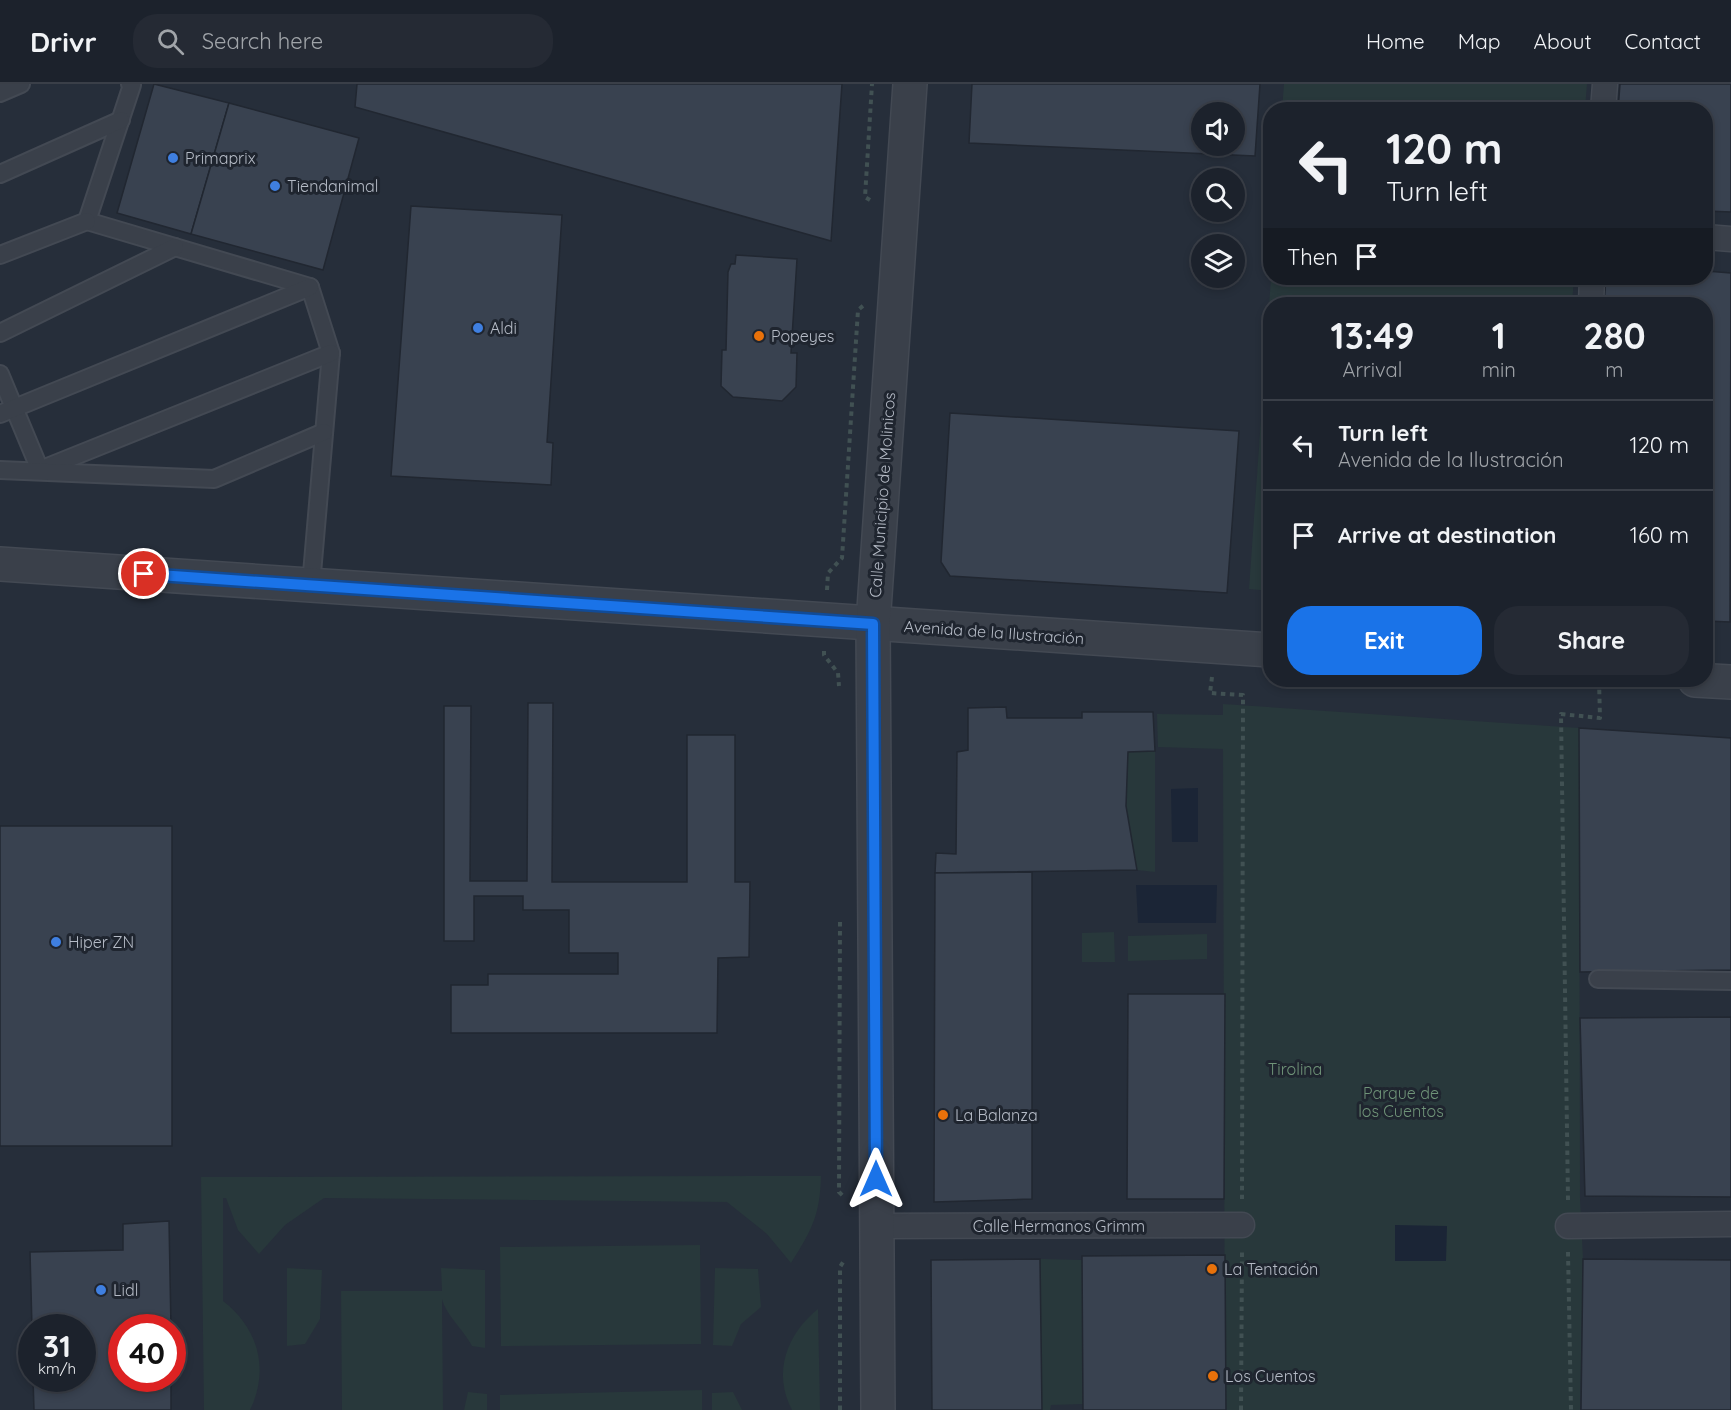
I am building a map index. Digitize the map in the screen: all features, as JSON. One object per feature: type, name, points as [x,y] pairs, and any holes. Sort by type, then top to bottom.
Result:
[{"type":"street","name":"Calle Municipio de Molinicos","points":[[878,1410],[873,624],[910,84]]},
{"type":"street","points":[[1604,102],[1605,84]]},
{"type":"street","points":[[1713,238],[1731,239]]},
{"type":"street","name":"Avenida de la Ilustración","points":[[0,564],[1263,650]]},
{"type":"street","points":[[1713,681],[1731,682]]},
{"type":"street","points":[[1568,1226],[1731,1224]]},
{"type":"street","name":"Calle Hermanos Grimm","points":[[877,1226],[1242,1225]]},
{"type":"lane","points":[[0,93],[21,84]]},
{"type":"lane","points":[[87,221],[132,85],[130,84]]},
{"type":"lane","points":[[0,174],[121,120]]},
{"type":"lane","points":[[0,255],[87,221],[310,287]]},
{"type":"lane","points":[[0,333],[175,247]]},
{"type":"lane","points":[[310,287],[331,353],[311,585]]},
{"type":"lane","points":[[7,411],[310,287]]},
{"type":"lane","points":[[40,470],[331,353]]},
{"type":"lane","points":[[0,374],[7,411],[40,470]]},
{"type":"lane","points":[[0,470],[214,479],[324,432]]},
{"type":"lane","points":[[1598,979],[1731,981]]},
{"type":"path","points":[[1214,646],[1210,693],[1243,695],[1241,1410]]},
{"type":"path","points":[[1571,1410],[1561,714],[1600,718],[1599,687]]},
{"type":"green space","points":[[1284,84],[1587,84],[1586,102],[1283,102]]},
{"type":"green space","points":[[1271,285],[1573,285],[1573,297],[1270,297]]},
{"type":"green space","points":[[1263,391],[1263,590],[1249,589]]},
{"type":"green space","name":"Parque de los Cuentos","points":[[1223,704],[1579,728],[1580,1199],[1583,1259],[1580,1410],[1225,1410],[1223,749],[1158,747],[1157,714],[1223,715]]},
{"type":"green space","points":[[1155,751],[1155,872],[1137,870],[1126,806],[1128,752]]},
{"type":"green space","points":[[1114,932],[1115,962],[1082,962],[1082,933]]},
{"type":"green space","points":[[1207,934],[1207,959],[1128,961],[1128,936]]},
{"type":"green space","points":[[821,1176],[814,1222],[791,1263],[767,1234],[727,1202],[324,1198],[285,1225],[259,1254],[238,1230],[226,1198],[223,1198],[223,1301],[245,1324],[252,1337],[257,1350],[259,1379],[250,1410],[204,1410],[201,1177]]},
{"type":"green space","points":[[700,1245],[701,1344],[501,1346],[500,1247]]},
{"type":"green space","points":[[1040,1259],[1082,1260],[1083,1404],[1051,1405],[1050,1410],[1042,1410]]},
{"type":"green space","points":[[287,1268],[322,1270],[320,1319],[305,1344],[287,1346]]},
{"type":"green space","points":[[441,1268],[485,1270],[485,1348],[472,1346],[447,1311],[442,1299],[443,1410],[342,1410],[341,1291],[442,1291]]},
{"type":"green space","points":[[715,1268],[758,1269],[761,1307],[741,1324],[732,1346],[713,1345]]},
{"type":"green space","points":[[818,1309],[820,1410],[792,1410],[783,1382],[786,1355],[798,1330]]},
{"type":"green space","points":[[702,1390],[702,1410],[500,1410],[500,1395]]},
{"type":"green space","points":[[468,1392],[487,1394],[487,1410],[464,1410]]},
{"type":"green space","points":[[733,1392],[742,1410],[712,1410],[712,1393]]},
{"type":"water","points":[[1198,788],[1198,842],[1172,842],[1171,789]]},
{"type":"water","points":[[1136,885],[1217,885],[1216,923],[1138,923]]},
{"type":"water","points":[[1395,1225],[1447,1226],[1446,1261],[1395,1261]]},
{"type":"building","name":"Primaprix","points":[[154,84],[229,103],[191,234],[117,213]]},
{"type":"building","points":[[357,84],[842,84],[831,241],[355,107]]},
{"type":"building","points":[[972,84],[1260,84],[1255,156],[1245,156],[1245,102],[1191,102],[1191,153],[969,143]]},
{"type":"building","points":[[1620,84],[1731,84],[1731,212],[1713,211],[1713,102],[1619,102]]},
{"type":"building","name":"Tiendanimal","points":[[229,103],[359,138],[323,270],[191,234]]},
{"type":"building","name":"Aldi","points":[[411,206],[562,215],[547,442],[553,443],[551,485],[391,476]]},
{"type":"building","name":"Popeyes","points":[[736,255],[797,259],[791,353],[797,353],[796,387],[782,401],[733,397],[721,386],[722,350],[726,350],[728,272],[731,264],[735,264]]},
{"type":"building","points":[[1713,272],[1731,273],[1730,622],[1713,621],[1713,297],[1605,297],[1605,285],[1713,285]]},
{"type":"building","points":[[950,413],[1239,431],[1227,593],[950,576],[941,562]]},
{"type":"building","points":[[528,703],[553,703],[552,882],[687,882],[687,735],[735,735],[735,882],[750,882],[749,957],[718,958],[717,1033],[451,1033],[451,985],[488,985],[488,974],[618,974],[618,953],[569,953],[569,910],[523,910],[523,896],[474,896],[474,941],[444,941],[444,706],[471,706],[470,881],[527,881]]},
{"type":"building","points":[[1006,707],[1007,718],[1082,718],[1082,712],[1153,712],[1155,751],[1128,752],[1126,806],[1137,870],[935,873],[936,853],[956,854],[957,752],[968,750],[968,708]]},
{"type":"building","points":[[1579,728],[1731,738],[1731,970],[1580,972]]},
{"type":"building","points":[[0,826],[172,826],[172,1146],[0,1146]]},
{"type":"building","points":[[1032,872],[1032,1199],[934,1202],[935,873]]},
{"type":"building","points":[[1128,994],[1225,994],[1224,1199],[1127,1199]]},
{"type":"building","points":[[1731,1017],[1731,1197],[1585,1196],[1580,1018]]},
{"type":"building","name":"Lidl","points":[[169,1221],[171,1314],[108,1314],[108,1392],[171,1392],[171,1410],[34,1410],[33,1392],[96,1392],[96,1314],[32,1314],[30,1252],[123,1250],[123,1224]]},
{"type":"building","points":[[1225,1255],[1226,1410],[1083,1410],[1082,1256]]},
{"type":"building","points":[[1040,1259],[1042,1410],[932,1410],[931,1260]]},
{"type":"building","points":[[1583,1259],[1731,1260],[1731,1410],[1581,1410]]},
{"type":"place","name":"Primaprix","points":[[173,158]]},
{"type":"place","name":"Tiendanimal","points":[[275,186]]},
{"type":"place","name":"Aldi","points":[[478,328]]},
{"type":"place","name":"Popeyes","points":[[759,336]]},
{"type":"place","name":"Hiper ZN","points":[[56,942]]},
{"type":"place","name":"La Balanza","points":[[943,1115]]},
{"type":"place","name":"La Tentación","points":[[1212,1269]]},
{"type":"place","name":"Lidl","points":[[101,1290]]},
{"type":"place","name":"Los Cuentos","points":[[1213,1376]]},
{"type":"route","points":[[144,574],[873,624],[876,1179]]},
{"type":"park label","name":"Tirolina","points":[[1295,1069]]}]
